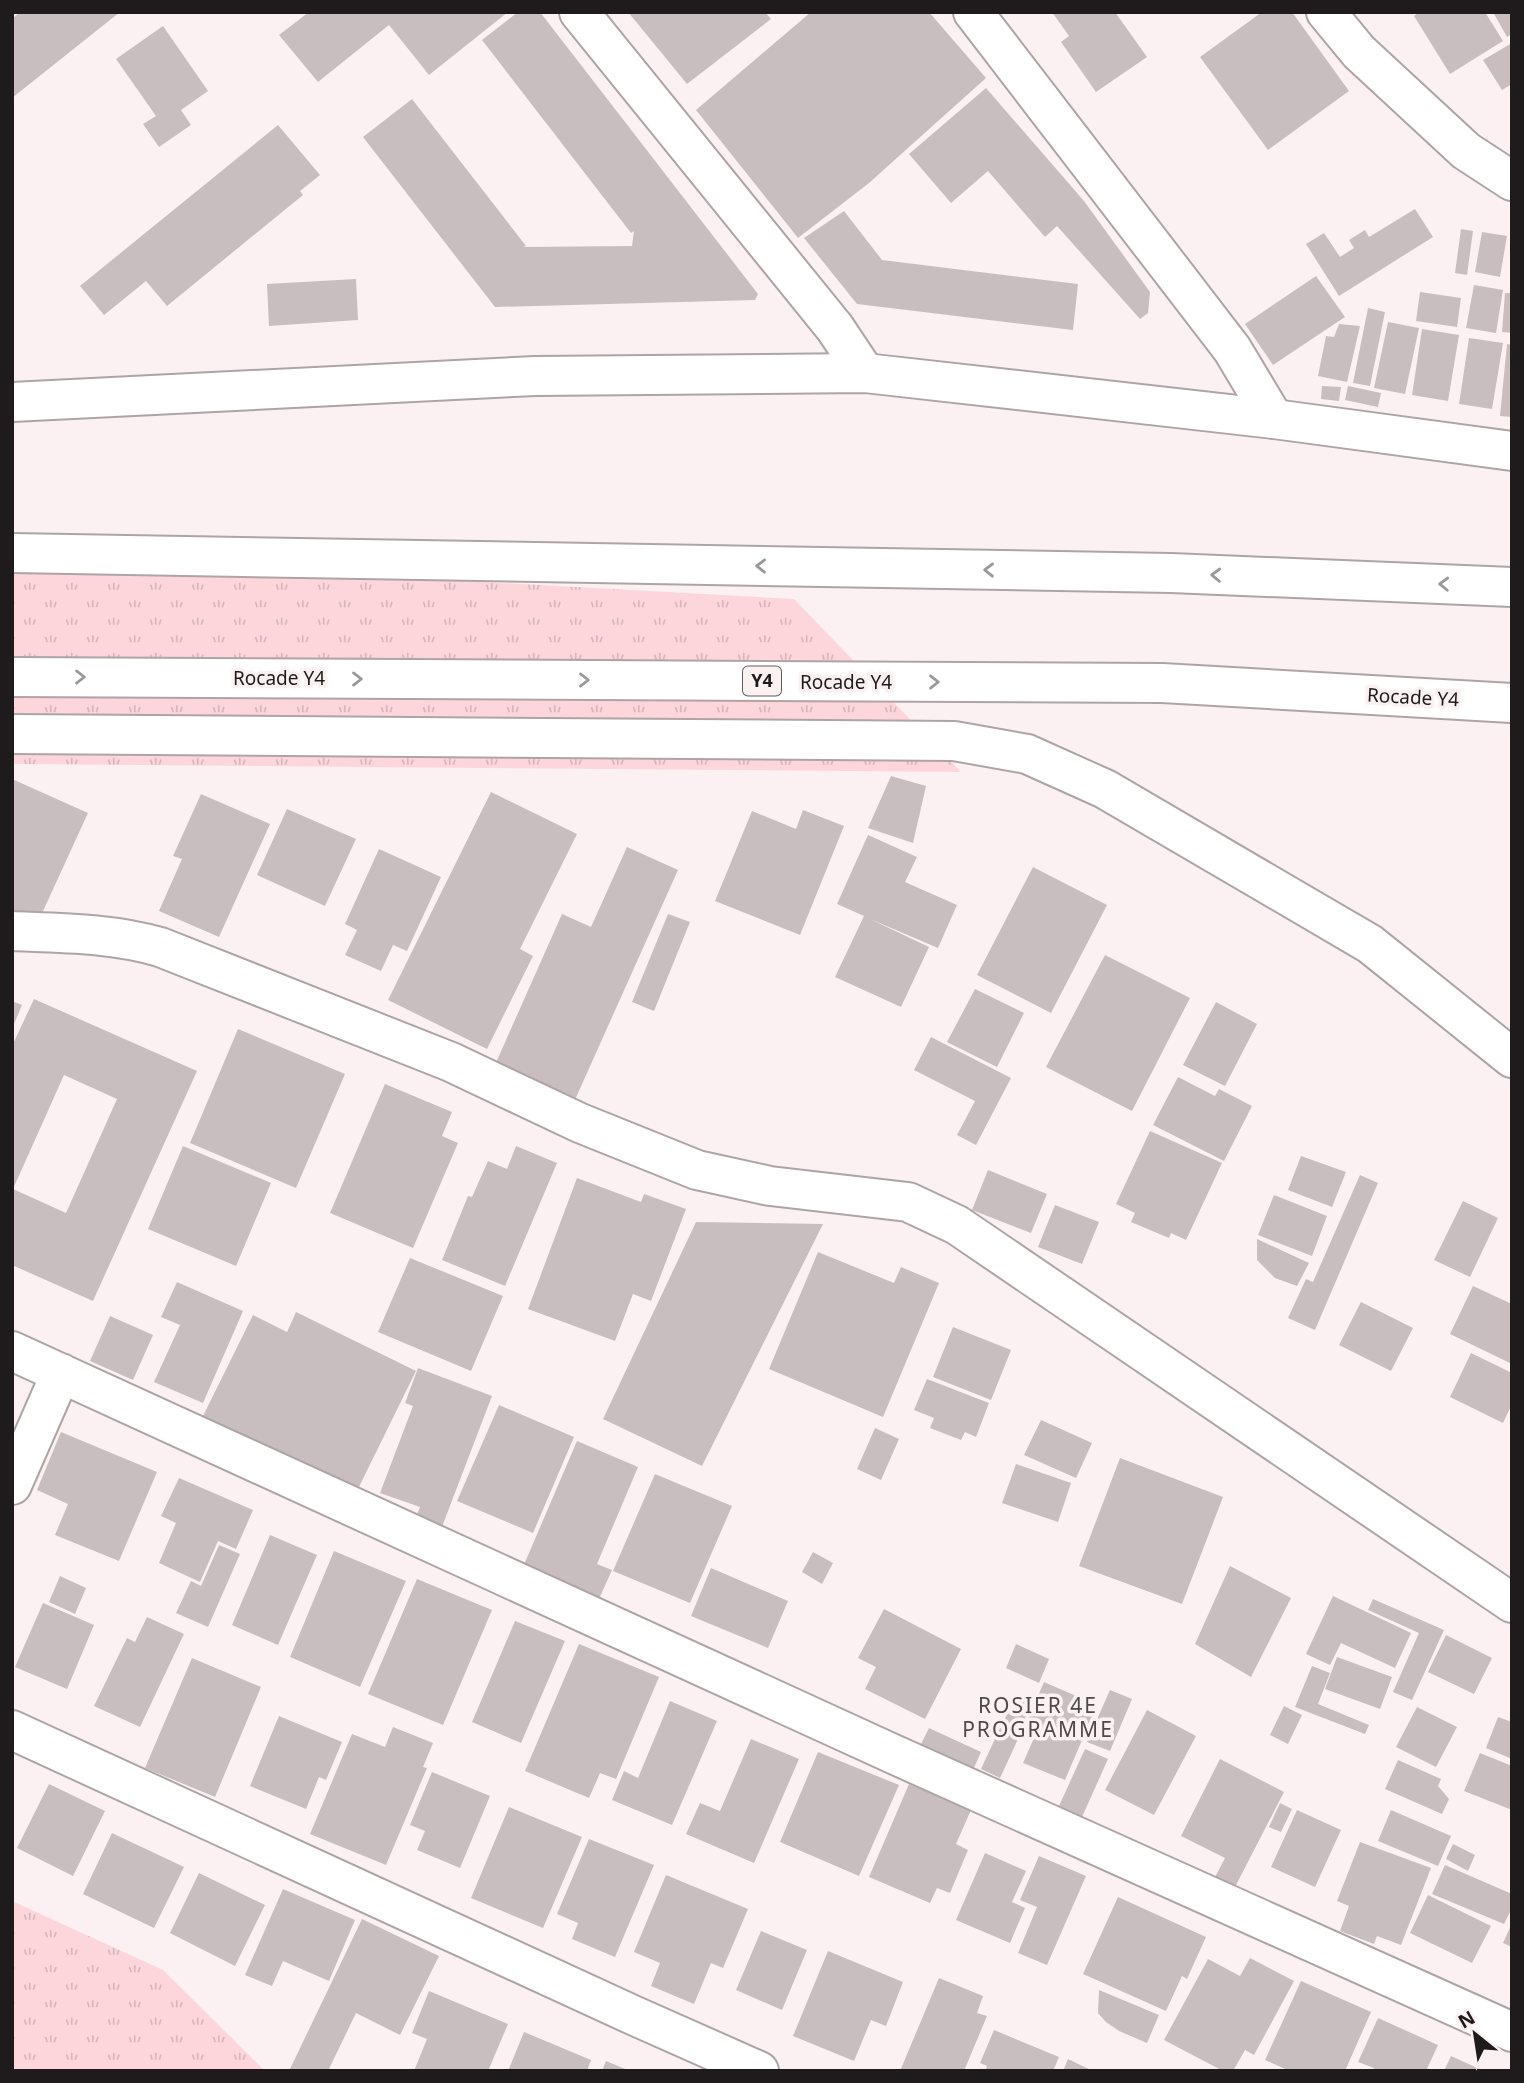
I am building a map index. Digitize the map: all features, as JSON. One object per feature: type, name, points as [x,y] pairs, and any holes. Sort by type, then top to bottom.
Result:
[{"type":"main road","points":[[579,12],[835,328],[865,373]]},
{"type":"main road","points":[[973,12],[1232,349],[1274,419]]},
{"type":"main road","points":[[1326,12],[1359,52],[1466,151],[1512,181]]},
{"type":"main road","points":[[12,402],[535,376],[865,373],[1274,419],[1512,451]]},
{"type":"main road","points":[[12,553],[1157,573],[1512,587]]},
{"type":"main road","name":"Rocade Y4","points":[[12,677],[1162,683],[1512,703]]},
{"type":"main road","points":[[12,734],[954,741],[1027,754],[1105,789],[1370,944],[1512,1058]]},
{"type":"main road","points":[[12,931],[111,936],[160,947],[451,1062],[580,1123],[697,1170],[770,1186],[908,1202],[957,1225],[1512,1603]]},
{"type":"main road","points":[[12,1351],[1512,2032]]},
{"type":"main road","points":[[12,1485],[61,1373]]},
{"type":"main road","points":[[12,1730],[759,2071]]},
{"type":"green space","points":[[12,556],[794,599],[961,772],[12,764]]},
{"type":"green space","points":[[12,1901],[163,1970],[265,2071],[12,2071]]},
{"type":"building","points":[[20,12],[120,12],[12,98],[12,19]]},
{"type":"building","points":[[309,12],[508,12],[429,75],[389,25],[318,82],[279,35]]},
{"type":"building","points":[[518,12],[540,12],[758,294],[755,300],[495,307],[363,137],[412,99],[526,246],[523,247],[632,246],[634,231],[631,233],[482,40]]},
{"type":"building","points":[[628,12],[765,12],[771,19],[687,84]]},
{"type":"building","points":[[811,12],[929,12],[986,78],[869,183],[798,238],[696,110]]},
{"type":"building","points":[[1052,12],[1115,12],[1147,57],[1096,92],[1061,42],[1069,36]]},
{"type":"building","points":[[1262,12],[1292,12],[1349,91],[1268,150],[1200,57]]},
{"type":"building","points":[[1419,12],[1485,12],[1503,41],[1450,74],[1414,16]]},
{"type":"building","points":[[1493,12],[1512,12],[1512,34],[1507,37]]},
{"type":"building","points":[[163,26],[208,91],[181,110],[191,125],[159,147],[143,124],[156,116],[116,59]]},
{"type":"building","points":[[1512,43],[1512,84],[1502,90],[1483,60]]},
{"type":"building","points":[[986,88],[1084,201],[1150,292],[1148,313],[1140,319],[1057,226],[1045,237],[988,171],[951,203],[909,154]]},
{"type":"building","points":[[278,125],[320,175],[300,191],[303,195],[167,306],[146,281],[104,315],[80,286]]},
{"type":"building","points":[[1415,209],[1433,237],[1339,296],[1306,244],[1324,233],[1340,257],[1354,248],[1349,240],[1365,230],[1369,237]]},
{"type":"building","points":[[844,211],[882,260],[1078,284],[1073,330],[857,304],[804,238]]},
{"type":"building","points":[[1461,229],[1473,231],[1467,275],[1455,273]]},
{"type":"building","points":[[1482,232],[1507,236],[1500,277],[1475,272]]},
{"type":"building","points":[[1316,276],[1345,317],[1273,365],[1245,324]]},
{"type":"building","points":[[356,279],[358,320],[269,326],[267,284]]},
{"type":"building","points":[[1474,285],[1503,290],[1496,333],[1466,328]]},
{"type":"building","points":[[1420,292],[1461,298],[1457,327],[1416,321]]},
{"type":"building","points":[[1505,293],[1512,293],[1512,333],[1502,332]]},
{"type":"building","points":[[1368,308],[1385,312],[1370,386],[1353,383]]},
{"type":"building","points":[[1388,322],[1419,328],[1405,394],[1374,388]]},
{"type":"building","points":[[1339,324],[1360,326],[1347,382],[1318,376],[1326,336],[1334,337]]},
{"type":"building","points":[[1422,329],[1459,335],[1448,401],[1412,395]]},
{"type":"building","points":[[1469,338],[1503,343],[1492,409],[1459,404]]},
{"type":"building","points":[[1507,344],[1512,345],[1512,417],[1500,416]]},
{"type":"building","points":[[1322,386],[1341,387],[1339,401],[1321,399]]},
{"type":"building","points":[[1348,386],[1381,393],[1378,407],[1345,400]]},
{"type":"building","points":[[891,776],[926,786],[913,843],[868,828]]},
{"type":"building","points":[[12,779],[88,813],[38,922],[12,910]]},
{"type":"building","points":[[491,792],[577,834],[520,949],[533,956],[487,1049],[388,1000]]},
{"type":"building","points":[[201,794],[270,824],[219,937],[159,911],[182,859],[173,856]]},
{"type":"building","points":[[287,809],[356,839],[325,906],[257,875]]},
{"type":"building","points":[[803,810],[844,826],[800,935],[715,901],[752,811],[796,829]]},
{"type":"building","points":[[868,835],[917,857],[905,882],[957,905],[938,948],[870,919],[929,947],[901,1007],[835,977],[864,916],[837,904]]},
{"type":"building","points":[[627,847],[678,870],[574,1102],[494,1067],[562,914],[591,927]]},
{"type":"building","points":[[379,849],[441,877],[407,951],[393,945],[381,971],[345,955],[357,930],[345,924]]},
{"type":"building","points":[[1033,867],[1107,905],[1051,1013],[977,975]]},
{"type":"building","points":[[668,914],[690,922],[654,1011],[632,1002]]},
{"type":"building","points":[[1105,955],[1190,998],[1132,1111],[1046,1067]]},
{"type":"building","points":[[975,989],[1024,1013],[997,1067],[947,1042]]},
{"type":"building","points":[[34,999],[197,1071],[93,1301],[12,1265],[12,1046]],"holes":[[[64,1075],[117,1099],[66,1213],[13,1189]]]},
{"type":"building","points":[[12,1001],[22,1005],[12,1029]]},
{"type":"building","points":[[1216,1002],[1257,1024],[1225,1086],[1183,1065]]},
{"type":"building","points":[[238,1029],[345,1074],[296,1188],[190,1143]]},
{"type":"building","points":[[931,1037],[1011,1078],[976,1145],[957,1135],[975,1101],[914,1070]]},
{"type":"building","points":[[1178,1077],[1215,1096],[1219,1089],[1252,1106],[1224,1161],[1153,1125]]},
{"type":"building","points":[[385,1084],[452,1112],[442,1136],[458,1143],[413,1248],[330,1213]]},
{"type":"building","points":[[1150,1131],[1222,1163],[1186,1240],[1171,1233],[1169,1238],[1131,1222],[1135,1213],[1116,1204]]},
{"type":"building","points":[[183,1146],[271,1183],[236,1266],[148,1229]]},
{"type":"building","points":[[516,1146],[557,1163],[505,1286],[442,1260],[468,1196],[472,1197],[488,1161],[507,1169]]},
{"type":"building","points":[[1301,1156],[1346,1172],[1332,1207],[1288,1190]]},
{"type":"building","points":[[988,1170],[1047,1194],[1031,1233],[972,1210]]},
{"type":"building","points":[[1360,1175],[1378,1183],[1315,1330],[1288,1318],[1306,1279],[1313,1282]]},
{"type":"building","points":[[577,1178],[641,1202],[644,1194],[686,1209],[651,1301],[633,1294],[615,1341],[528,1309]]},
{"type":"building","points":[[1274,1195],[1327,1216],[1312,1256],[1258,1235]]},
{"type":"building","points":[[1463,1201],[1498,1218],[1470,1277],[1434,1260]]},
{"type":"building","points":[[1055,1205],[1099,1222],[1082,1264],[1038,1247]]},
{"type":"building","points":[[696,1222],[823,1224],[702,1466],[603,1419]]},
{"type":"building","points":[[1257,1239],[1309,1263],[1297,1286],[1275,1278],[1257,1260]]},
{"type":"building","points":[[818,1252],[894,1283],[901,1267],[939,1283],[883,1417],[769,1369]]},
{"type":"building","points":[[410,1258],[503,1296],[471,1371],[378,1332]]},
{"type":"building","points":[[177,1282],[243,1311],[203,1403],[154,1382],[180,1325],[161,1317]]},
{"type":"building","points":[[1473,1286],[1512,1304],[1512,1364],[1450,1334]]},
{"type":"building","points":[[1361,1302],[1413,1328],[1391,1371],[1339,1345]]},
{"type":"building","points":[[296,1312],[416,1371],[354,1497],[200,1422],[253,1315],[287,1332]]},
{"type":"building","points":[[110,1316],[153,1335],[133,1380],[90,1361]]},
{"type":"building","points":[[953,1327],[1011,1350],[991,1400],[933,1377]]},
{"type":"building","points":[[1471,1353],[1512,1373],[1512,1404],[1503,1423],[1450,1397]]},
{"type":"building","points":[[418,1368],[492,1396],[440,1532],[414,1522],[420,1507],[380,1493],[413,1406],[405,1403]]},
{"type":"building","points":[[927,1379],[989,1403],[976,1437],[965,1432],[961,1440],[930,1428],[934,1418],[914,1410]]},
{"type":"building","points":[[499,1405],[574,1437],[533,1533],[457,1501]]},
{"type":"building","points":[[1041,1420],[1092,1443],[1076,1478],[1024,1455]]},
{"type":"building","points":[[875,1428],[899,1439],[881,1480],[857,1469]]},
{"type":"building","points":[[61,1432],[157,1472],[119,1561],[55,1535],[68,1504],[37,1490]]},
{"type":"building","points":[[577,1441],[638,1467],[597,1564],[612,1570],[599,1599],[523,1567]]},
{"type":"building","points":[[1120,1458],[1223,1497],[1182,1604],[1079,1566]]},
{"type":"building","points":[[1016,1464],[1071,1483],[1058,1522],[1002,1503]]},
{"type":"building","points":[[655,1474],[732,1506],[690,1603],[613,1571]]},
{"type":"building","points":[[179,1478],[253,1510],[236,1549],[218,1541],[200,1582],[159,1563],[176,1523],[161,1516]]},
{"type":"building","points":[[270,1535],[317,1555],[278,1645],[232,1625]]},
{"type":"building","points":[[219,1545],[240,1554],[208,1627],[176,1613],[191,1581],[201,1586]]},
{"type":"building","points":[[334,1551],[406,1581],[360,1687],[290,1657]]},
{"type":"building","points":[[813,1552],[833,1563],[822,1584],[802,1572]]},
{"type":"building","points":[[1230,1566],[1291,1598],[1251,1677],[1195,1644]]},
{"type":"building","points":[[711,1568],[788,1601],[768,1648],[691,1616]]},
{"type":"building","points":[[60,1576],[86,1588],[75,1614],[49,1602]]},
{"type":"building","points":[[417,1579],[492,1610],[443,1725],[368,1694]]},
{"type":"building","points":[[1333,1596],[1411,1633],[1395,1668],[1341,1643],[1330,1665],[1306,1654]]},
{"type":"building","points":[[1373,1599],[1444,1630],[1412,1700],[1393,1692],[1419,1633],[1368,1610]]},
{"type":"building","points":[[43,1603],[94,1625],[67,1689],[15,1667]]},
{"type":"building","points":[[884,1609],[961,1649],[925,1719],[865,1689],[876,1667],[858,1658]]},
{"type":"building","points":[[147,1617],[184,1634],[140,1727],[94,1706],[127,1638],[135,1642]]},
{"type":"building","points":[[515,1621],[565,1641],[521,1743],[472,1722]]},
{"type":"building","points":[[1446,1635],[1492,1658],[1474,1694],[1428,1672]]},
{"type":"building","points":[[579,1644],[659,1677],[616,1779],[600,1773],[589,1798],[525,1771]]},
{"type":"building","points":[[1016,1644],[1049,1659],[1039,1683],[1006,1668]]},
{"type":"building","points":[[1337,1657],[1392,1677],[1380,1709],[1325,1689]]},
{"type":"building","points":[[192,1658],[261,1687],[215,1797],[145,1768]]},
{"type":"building","points":[[1312,1666],[1330,1673],[1318,1704],[1369,1725],[1365,1734],[1295,1707]]},
{"type":"building","points":[[1044,1682],[1097,1705],[1065,1780],[1023,1763],[1034,1738],[1022,1733]]},
{"type":"building","points":[[1110,1690],[1132,1699],[1110,1751],[1087,1742]]},
{"type":"building","points":[[1015,1694],[1032,1701],[1021,1728],[1004,1721]]},
{"type":"building","points":[[670,1701],[717,1721],[672,1825],[612,1800],[624,1771],[638,1778]]},
{"type":"building","points":[[1284,1706],[1302,1715],[1288,1744],[1270,1735]]},
{"type":"building","points":[[1417,1707],[1457,1727],[1436,1767],[1396,1747]]},
{"type":"building","points":[[1147,1710],[1196,1736],[1154,1815],[1105,1790]]},
{"type":"building","points":[[279,1716],[342,1742],[326,1780],[319,1777],[306,1809],[250,1786]]},
{"type":"building","points":[[1498,1717],[1512,1722],[1512,1759],[1486,1748]]},
{"type":"building","points":[[393,1727],[433,1743],[423,1767],[427,1768],[386,1865],[310,1834],[352,1734],[385,1747]]},
{"type":"building","points":[[929,1728],[981,1752],[973,1770],[920,1746]]},
{"type":"building","points":[[1000,1728],[1019,1737],[1000,1778],[981,1769]]},
{"type":"building","points":[[751,1739],[799,1759],[754,1863],[686,1834],[700,1803],[720,1811]]},
{"type":"building","points":[[1085,1749],[1108,1759],[1082,1817],[1059,1806]]},
{"type":"building","points":[[818,1752],[899,1785],[859,1876],[780,1842]]},
{"type":"building","points":[[1480,1753],[1512,1766],[1512,1810],[1464,1791]]},
{"type":"building","points":[[1220,1759],[1284,1792],[1234,1889],[1214,1879],[1225,1858],[1181,1836]]},
{"type":"building","points":[[1398,1760],[1441,1779],[1438,1786],[1449,1799],[1442,1814],[1385,1789]]},
{"type":"building","points":[[432,1772],[490,1796],[460,1868],[417,1850],[425,1831],[410,1825]]},
{"type":"building","points":[[49,1784],[105,1811],[73,1876],[17,1848]]},
{"type":"building","points":[[909,1784],[971,1810],[956,1844],[968,1850],[950,1893],[937,1888],[930,1903],[869,1877]]},
{"type":"building","points":[[1280,1803],[1292,1809],[1281,1832],[1269,1827]]},
{"type":"building","points":[[509,1807],[582,1837],[543,1928],[471,1898]]},
{"type":"building","points":[[1297,1810],[1341,1830],[1315,1887],[1271,1867]]},
{"type":"building","points":[[1391,1810],[1451,1836],[1438,1866],[1378,1841]]},
{"type":"building","points":[[112,1833],[184,1867],[154,1928],[83,1894]]},
{"type":"building","points":[[589,1839],[654,1865],[615,1957],[572,1939],[578,1923],[557,1914]]},
{"type":"building","points":[[1360,1842],[1431,1868],[1401,1945],[1377,1936],[1374,1944],[1340,1931],[1349,1906],[1337,1901]]},
{"type":"building","points":[[1453,1844],[1475,1855],[1468,1871],[1446,1859]]},
{"type":"building","points":[[985,1853],[1026,1871],[1012,1902],[1025,1908],[1010,1943],[956,1920]]},
{"type":"building","points":[[1039,1856],[1086,1876],[1047,1965],[1018,1953],[1037,1907],[1020,1900]]},
{"type":"building","points":[[1445,1865],[1512,1894],[1512,1908],[1504,1924],[1432,1894]]},
{"type":"building","points":[[199,1873],[265,1905],[235,1966],[170,1933]]},
{"type":"building","points":[[666,1875],[748,1909],[723,1968],[711,1963],[694,2004],[651,1986],[660,1963],[634,1952]]},
{"type":"building","points":[[283,1889],[355,1920],[329,1981],[283,1961],[272,1986],[245,1975]]},
{"type":"building","points":[[1428,1895],[1491,1926],[1472,1963],[1410,1933]]},
{"type":"building","points":[[1118,1897],[1206,1937],[1187,1979],[1182,1976],[1166,2011],[1083,1974]]},
{"type":"building","points":[[362,1919],[439,1956],[400,2035],[356,2013],[328,2071],[289,2071]]},
{"type":"building","points":[[1512,1923],[1512,1947],[1503,1943]]},
{"type":"building","points":[[761,1931],[807,1950],[782,2010],[736,1990]]},
{"type":"building","points":[[828,1951],[903,1982],[886,2026],[871,2020],[854,2061],[793,2036]]},
{"type":"building","points":[[1250,1958],[1294,1981],[1254,2055],[1245,2050],[1233,2071],[1223,2071],[1164,2040],[1208,1959],[1240,1976]]},
{"type":"building","points":[[939,1978],[983,1996],[977,2013],[987,2016],[964,2071],[900,2071]]},
{"type":"building","points":[[1301,1981],[1371,2012],[1345,2071],[1290,2071],[1265,2060]]},
{"type":"building","points":[[1099,1990],[1159,2015],[1147,2043],[1106,2022],[1098,2013]]},
{"type":"building","points":[[429,1991],[508,2024],[488,2071],[414,2071],[427,2039],[412,2033]]},
{"type":"building","points":[[1378,2018],[1438,2045],[1426,2071],[1373,2071],[1374,2068],[1358,2062]]},
{"type":"building","points":[[994,2030],[1059,2057],[1053,2071],[985,2071],[987,2066],[980,2063]]},
{"type":"building","points":[[524,2032],[591,2060],[587,2071],[508,2071]]},
{"type":"building","points":[[1451,2056],[1484,2071],[1444,2071]]},
{"type":"building","points":[[1068,2059],[1093,2071],[1063,2071]]},
{"type":"building","points":[[606,2061],[630,2071],[602,2071]]},
{"type":"district","name":"ROSIER 4E PROGRAMME","points":[[1038,1718]]}]
